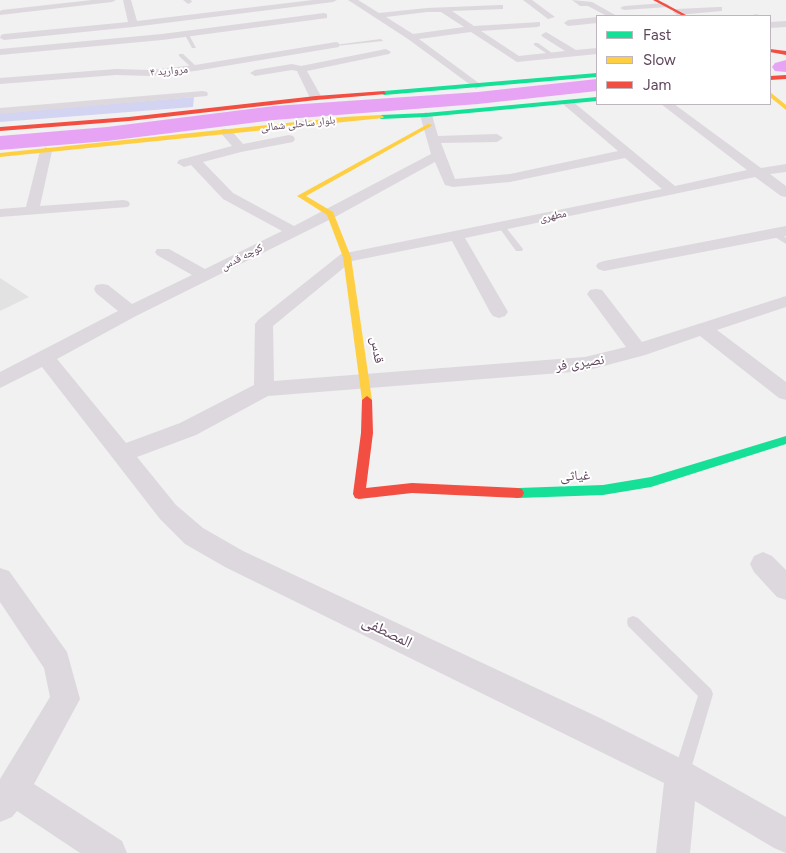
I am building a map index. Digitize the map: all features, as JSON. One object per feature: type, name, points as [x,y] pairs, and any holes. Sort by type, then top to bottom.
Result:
[{"type":"main road","points":[[660,3],[682,14]]},
{"type":"main road","points":[[771,51],[786,54]]},
{"type":"main road","points":[[771,56],[786,54]]},
{"type":"main road","name":"بلوار ساحلی شمالی","points":[[0,129],[129,119],[316,98],[596,75]]},
{"type":"main road","name":"بلوار ساحلی شمالی","points":[[0,155],[344,119],[428,120],[596,99]]},
{"type":"main road","points":[[330,214],[302,196],[428,120]]},
{"type":"main road","name":"قدس","points":[[330,214],[347,257],[366,381],[367,433],[359,494]]},
{"type":"main road","name":"غیاثی","points":[[359,494],[412,488],[514,493],[603,490],[650,482],[694,470],[786,440]]},
{"type":"street","points":[[10,22],[6,13],[112,0]]},
{"type":"street","points":[[127,0],[134,24]]},
{"type":"street","points":[[4,37],[134,24],[333,0]]},
{"type":"street","points":[[352,0],[411,37],[476,86]]},
{"type":"street","points":[[527,0],[551,17]]},
{"type":"street","points":[[578,3],[589,4],[611,15]]},
{"type":"street","points":[[624,8],[660,3]]},
{"type":"street","points":[[376,16],[500,7]]},
{"type":"street","points":[[682,14],[720,9]]},
{"type":"street","points":[[444,10],[517,59],[596,51]]},
{"type":"street","points":[[0,52],[40,48],[140,44],[186,34],[324,16]]},
{"type":"street","points":[[568,23],[596,20]]},
{"type":"street","points":[[411,37],[472,29],[537,24]]},
{"type":"street","points":[[771,24],[786,24]]},
{"type":"street","points":[[40,48],[42,34]]},
{"type":"street","points":[[323,34],[336,45]]},
{"type":"street","points":[[546,35],[574,54]]},
{"type":"street","name":"مروارید ۴","points":[[0,81],[116,72],[150,73],[199,81],[228,59],[279,50],[336,45]]},
{"type":"street","points":[[255,74],[292,67],[301,69],[386,52]]},
{"type":"street","points":[[301,69],[316,98]]},
{"type":"street","points":[[0,111],[199,81],[210,110]]},
{"type":"street","points":[[568,103],[672,190]]},
{"type":"street","points":[[668,105],[786,193]]},
{"type":"street","points":[[428,120],[450,182],[458,183],[510,178],[629,154]]},
{"type":"street","points":[[226,132],[240,148]]},
{"type":"street","points":[[436,147],[497,138]]},
{"type":"street","points":[[289,139],[240,148],[188,162],[228,196],[293,231]]},
{"type":"street","name":"کوچه قدس","points":[[0,381],[130,312],[330,214],[436,147]]},
{"type":"street","points":[[32,211],[46,151]]},
{"type":"street","name":"مطهری","points":[[347,257],[758,172],[786,168]]},
{"type":"street","points":[[0,213],[123,204]]},
{"type":"street","points":[[456,235],[499,312]]},
{"type":"street","points":[[604,266],[782,235]]},
{"type":"street","points":[[163,252],[205,275]]},
{"type":"street","points":[[122,453],[188,429],[264,389],[264,324],[347,257]]},
{"type":"street","points":[[102,290],[130,312]]},
{"type":"street","points":[[596,294],[638,350]]},
{"type":"street","name":"نصیری فر","points":[[264,389],[585,364],[638,350],[786,301]]},
{"type":"street","points":[[702,328],[786,393]]},
{"type":"street","name":"المصطفی","points":[[45,357],[168,512],[194,536],[211,547],[681,775],[786,836]]},
{"type":"street","points":[[763,564],[786,588]]},
{"type":"street","points":[[0,580],[57,662],[65,699],[6,797],[110,853]]},
{"type":"street","points":[[673,853],[681,775]]},
{"type":"lane","points":[[186,34],[194,47]]},
{"type":"lane","points":[[336,45],[381,40]]},
{"type":"lane","points":[[536,44],[554,56]]},
{"type":"lane","points":[[181,56],[199,81]]},
{"type":"lane","points":[[502,226],[519,249]]},
{"type":"lane","points":[[633,622],[706,694],[681,775]]},
{"type":"shaded area","points":[[194,97],[193,107],[0,122],[0,113]]},
{"type":"shaded area","points":[[0,278],[29,297],[0,311]]},
{"type":"waterway","points":[[782,67],[786,66]]},
{"type":"waterway","points":[[0,143],[107,134],[274,113],[478,98],[596,85]]},
{"type":"traffic: fast","points":[[384,93],[596,75]]},
{"type":"traffic: fast","points":[[381,117],[426,115],[596,99]]},
{"type":"traffic: fast","points":[[518,493],[603,490],[651,482],[786,440]]},
{"type":"traffic: slow","points":[[771,95],[786,108]]},
{"type":"traffic: slow","points":[[0,155],[344,119],[381,117]]},
{"type":"traffic: slow","points":[[367,400],[347,257],[330,214],[301,196],[430,125]]},
{"type":"traffic: jam","points":[[655,0],[684,15]]},
{"type":"traffic: jam","points":[[771,51],[786,53]]},
{"type":"traffic: jam","points":[[771,78],[786,77]]},
{"type":"traffic: jam","points":[[0,129],[129,119],[316,98],[384,93]]},
{"type":"traffic: jam","points":[[367,400],[367,433],[359,494],[412,488],[518,493]]}]
